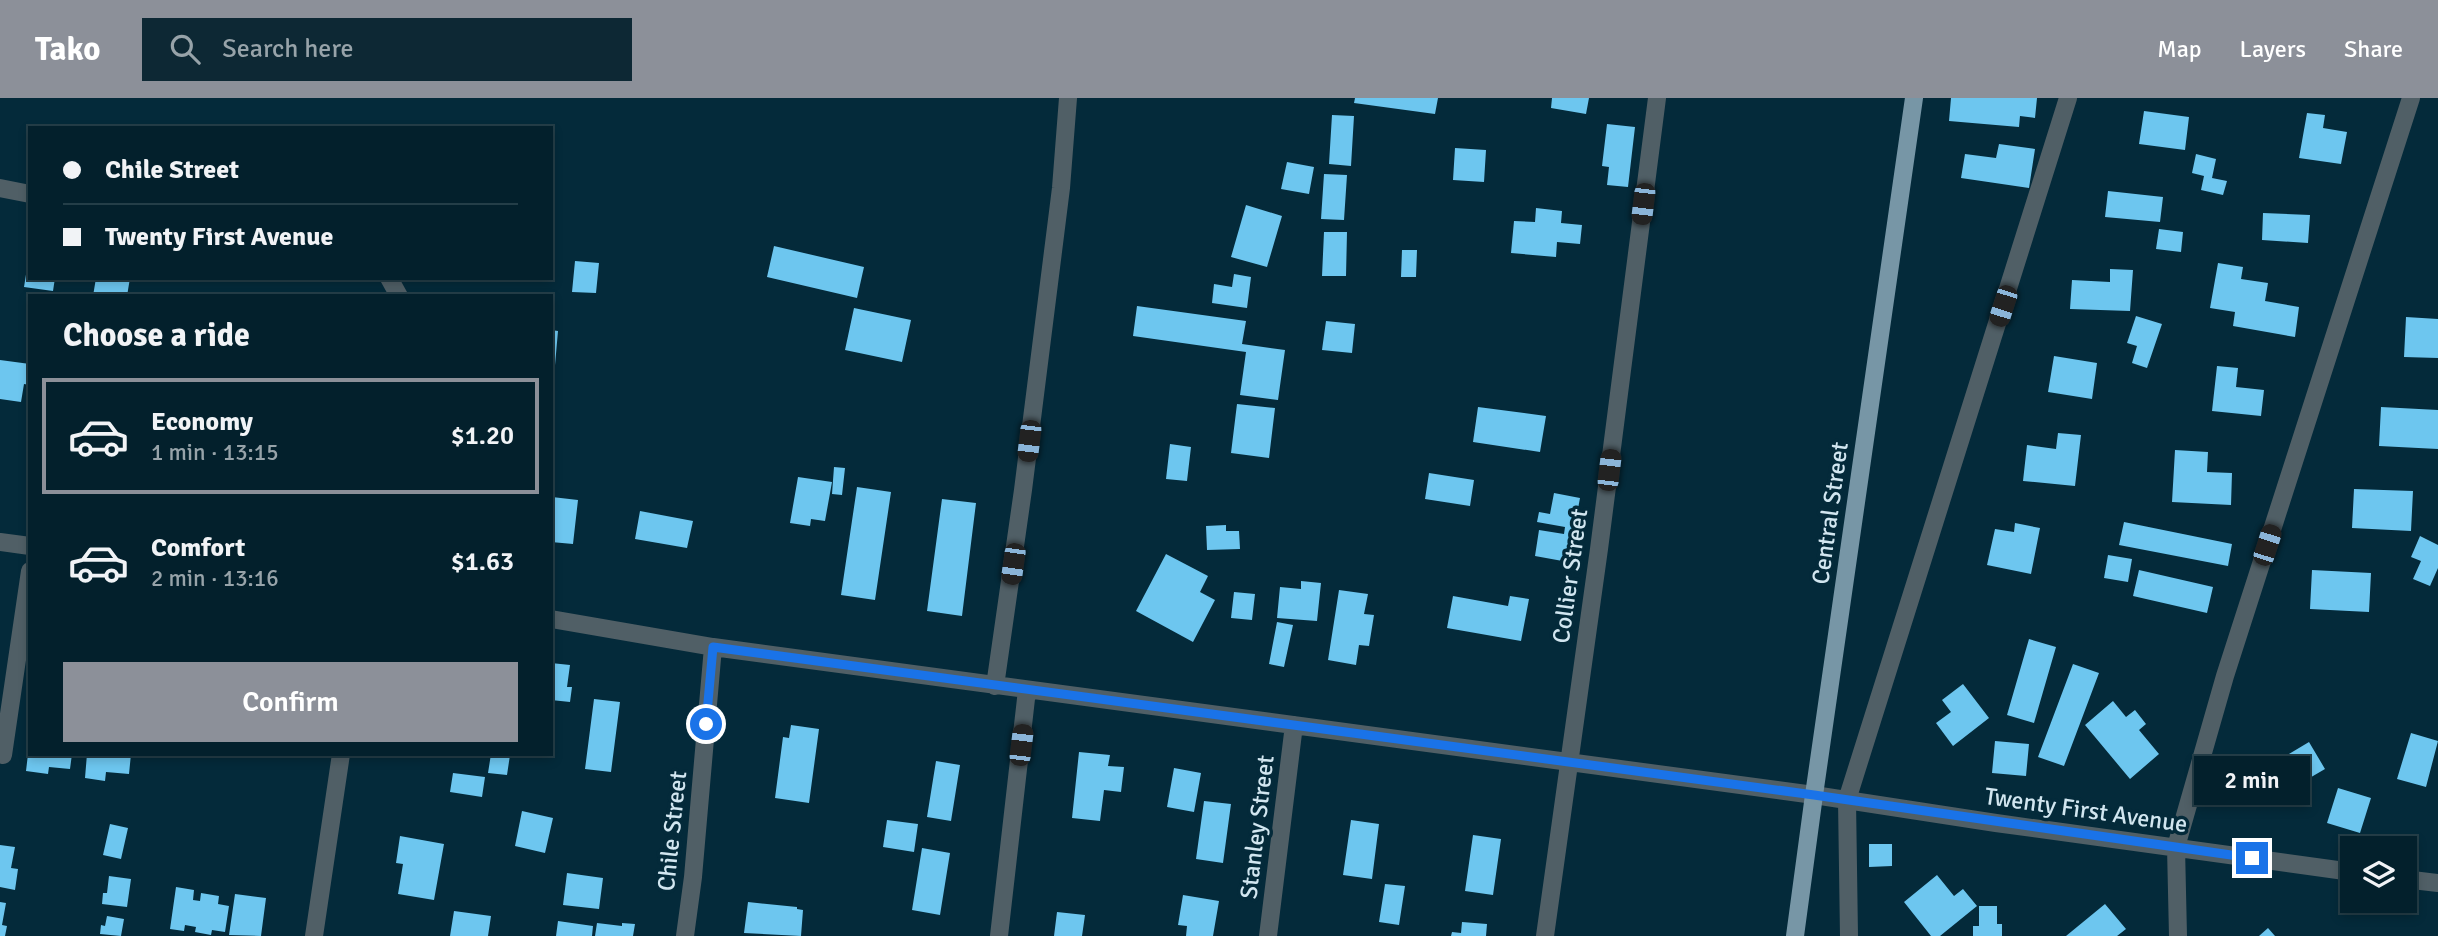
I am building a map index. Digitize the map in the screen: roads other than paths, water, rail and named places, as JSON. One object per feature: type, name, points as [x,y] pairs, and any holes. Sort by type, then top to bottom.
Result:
[{"type":"main road","name":"Central Street","points":[[1795,936],[1914,98]]},
{"type":"street","points":[[995,686],[1023,491],[1060,188],[1068,98]]},
{"type":"street","name":"Collier Street","points":[[1545,936],[1599,549],[1657,98]]},
{"type":"street","points":[[1849,936],[1847,800],[2068,98]]},
{"type":"street","points":[[2178,936],[2176,848],[2225,676],[2411,98]]},
{"type":"street","points":[[0,188],[28,194]]},
{"type":"street","points":[[0,542],[28,546]]},
{"type":"street","points":[[3,755],[28,585]]},
{"type":"street","name":"Twenty First Avenue","points":[[553,619],[713,647],[1814,795],[2340,870]]},
{"type":"street","name":"Chile Street","points":[[685,936],[693,877],[713,647]]},
{"type":"street","points":[[999,936],[1027,690]]},
{"type":"street","name":"Stanley Street","points":[[1268,936],[1294,725]]},
{"type":"street","points":[[314,936],[341,756]]},
{"type":"street","points":[[2417,881],[2438,883]]}]
